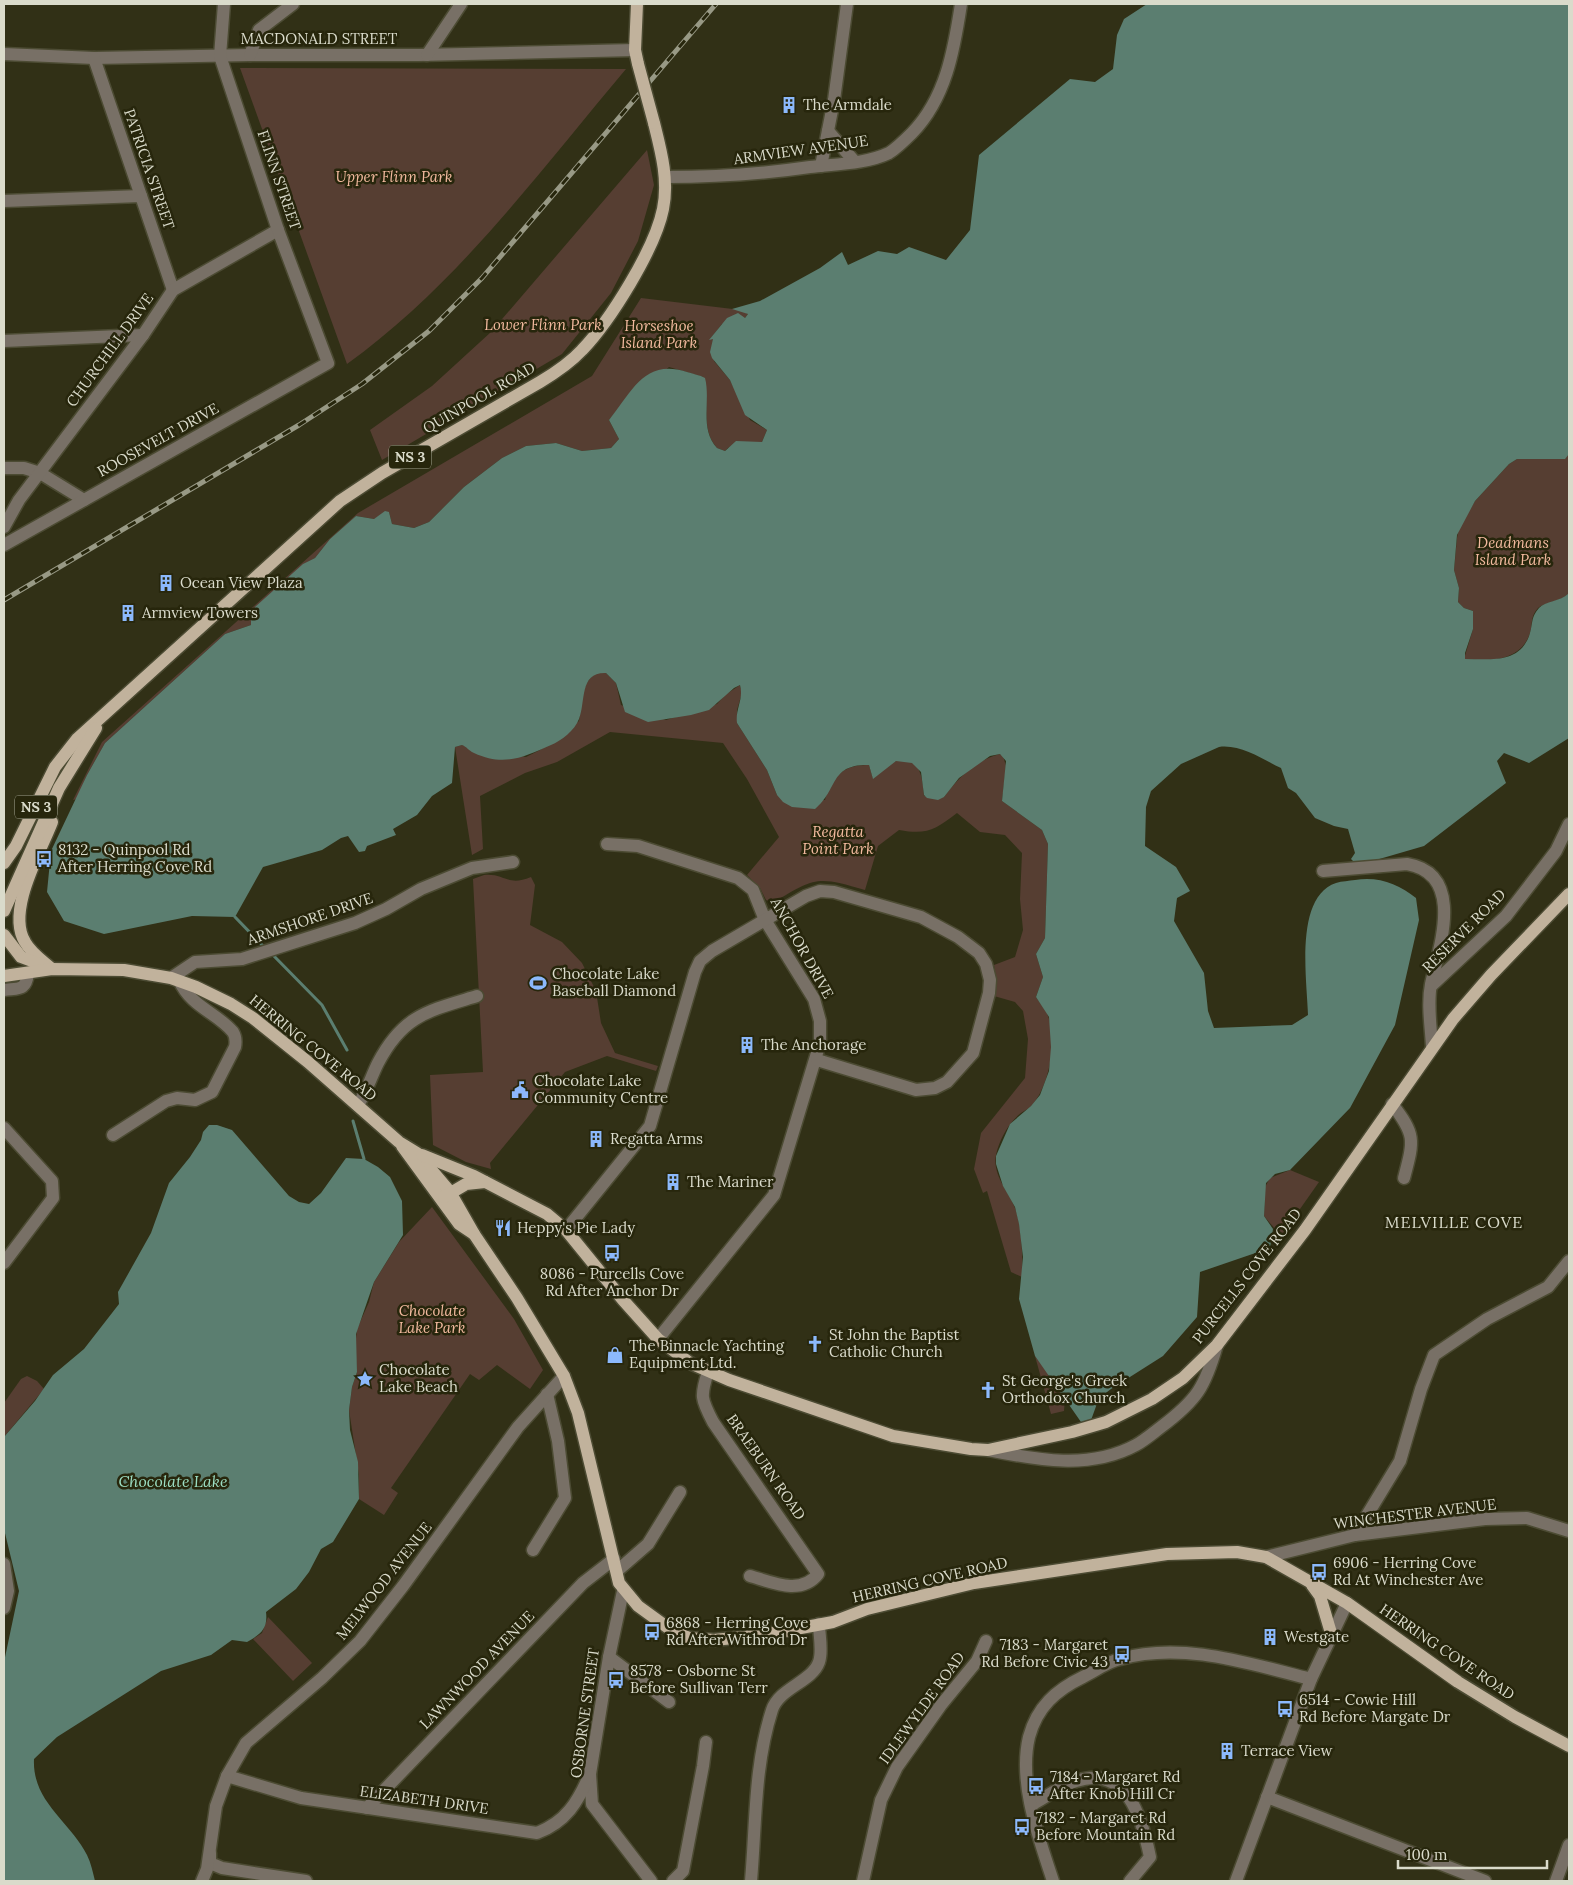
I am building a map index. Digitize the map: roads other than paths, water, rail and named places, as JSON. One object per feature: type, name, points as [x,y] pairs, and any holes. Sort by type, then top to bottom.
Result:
[{"type":"main road","name":"QUINPOOL ROAD","points":[[4,863],[16,846],[56,767],[77,740],[340,501],[382,473],[562,368],[582,350],[603,324],[654,238],[663,208],[666,177],[635,50],[637,4]]},
{"type":"main road","name":"QUINPOOL ROAD","points":[[4,911],[66,777],[106,714]]},
{"type":"main road","points":[[52,969],[26,944],[20,932],[18,917],[25,892],[65,787],[66,777]]},
{"type":"main road","name":"PURCELLS COVE ROAD","points":[[417,1153],[534,1205],[566,1230],[623,1300],[658,1339],[676,1354],[708,1372],[811,1410],[893,1436],[971,1449],[988,1450],[1072,1432],[1106,1422],[1152,1399],[1175,1383],[1217,1345],[1305,1230],[1432,1046],[1491,975],[1569,894]]},
{"type":"main road","name":"HERRING COVE ROAD","points":[[4,935],[21,957],[52,969]]},
{"type":"main road","name":"HERRING COVE ROAD","points":[[4,976],[52,969],[124,970],[175,979],[212,994],[253,1018],[358,1105],[399,1142],[446,1195]]},
{"type":"main road","name":"HERRING COVE ROAD","points":[[399,1142],[417,1153],[446,1195],[459,1224],[474,1234],[518,1298],[564,1376],[578,1413],[623,1591],[638,1606],[670,1630],[689,1638],[714,1640],[757,1635],[833,1622],[868,1609],[974,1583],[1062,1568],[1194,1552],[1222,1551],[1266,1557],[1346,1603],[1458,1682],[1515,1718],[1569,1746]]},
{"type":"main road","points":[[446,1195],[466,1184],[485,1182]]},
{"type":"main road","points":[[1311,1583],[1320,1596],[1330,1633]]},
{"type":"street","name":"FLINN STREET","points":[[224,4],[220,56],[278,230],[328,362]]},
{"type":"street","points":[[250,55],[259,30],[293,4]]},
{"type":"street","points":[[427,55],[461,4]]},
{"type":"street","points":[[821,166],[847,4]]},
{"type":"street","name":"ARMVIEW AVENUE","points":[[666,177],[721,177],[821,166],[855,162],[889,152],[904,141],[923,122],[934,106],[942,89],[952,56],[962,4]]},
{"type":"street","name":"MACDONALD STREET","points":[[4,54],[94,58],[250,55],[427,55],[635,50]]},
{"type":"street","name":"PATRICIA STREET","points":[[94,58],[173,290]]},
{"type":"street","points":[[828,131],[855,162]]},
{"type":"street","points":[[4,201],[140,196]]},
{"type":"street","name":"CHURCHILL DRIVE","points":[[4,527],[19,500],[143,335],[173,290],[278,230]]},
{"type":"street","points":[[4,341],[143,335]]},
{"type":"street","name":"ROOSEVELT DRIVE","points":[[4,545],[328,362]]},
{"type":"street","points":[[4,468],[24,468],[40,473],[84,500]]},
{"type":"street","name":"RESERVE ROAD","points":[[1432,1046],[1431,986],[1506,916],[1556,851],[1569,824]]},
{"type":"street","name":"ANCHOR DRIVE","points":[[607,844],[638,846],[740,879],[753,890],[765,920],[816,1004],[821,1034],[817,1060],[774,1195],[658,1339]]},
{"type":"street","name":"ARMSHORE DRIVE","points":[[175,979],[195,962],[242,959],[355,923],[386,910],[421,889],[472,868],[513,862]]},
{"type":"street","points":[[1323,871],[1407,864],[1420,869],[1434,879],[1442,894],[1445,928],[1431,986]]},
{"type":"street","points":[[566,1230],[650,1126],[695,972],[700,962],[712,951],[810,894],[820,891],[834,892],[929,920],[974,948],[983,958],[988,968],[990,987],[973,1053],[956,1075],[942,1085],[922,1091],[916,1090],[817,1060]]},
{"type":"street","points":[[4,990],[24,987],[27,984],[28,973]]},
{"type":"street","points":[[113,1135],[166,1101],[178,1098],[195,1100],[212,1092],[235,1047],[236,1041],[233,1033],[196,1003],[175,979]]},
{"type":"street","points":[[358,1105],[388,1046],[406,1025],[415,1017],[477,996]]},
{"type":"street","points":[[1392,1104],[1409,1126],[1412,1145],[1404,1178]]},
{"type":"street","points":[[4,1128],[52,1181],[54,1190],[53,1198],[4,1263]]},
{"type":"street","points":[[1355,1535],[1400,1461],[1421,1389],[1434,1355],[1487,1319],[1548,1287],[1569,1261]]},
{"type":"street","points":[[988,1450],[1041,1461],[1082,1460],[1100,1458],[1137,1445],[1170,1420],[1201,1391],[1217,1345]]},
{"type":"street","name":"BRAEBURN ROAD","points":[[708,1372],[701,1392],[704,1405],[713,1422],[792,1533],[817,1572],[816,1577],[792,1587],[750,1576]]},
{"type":"street","name":"MELWOOD AVENUE","points":[[202,1881],[207,1869],[216,1806],[227,1776],[246,1743],[322,1678],[360,1641],[404,1586],[518,1427],[564,1376]]},
{"type":"street","points":[[533,1550],[565,1498],[558,1441],[547,1394]]},
{"type":"street","name":"LAWNWOOD AVENUE","points":[[367,1808],[583,1583],[616,1565],[648,1544],[680,1492]]},
{"type":"street","name":"WINCHESTER AVENUE","points":[[1266,1557],[1355,1535],[1493,1519],[1527,1518],[1569,1531]]},
{"type":"street","points":[[4,1564],[8,1591],[4,1608]]},
{"type":"street","name":"OSBORNE STREET","points":[[623,1591],[609,1657],[590,1774],[592,1804],[651,1881]]},
{"type":"street","points":[[1236,1881],[1311,1679],[1330,1633],[1346,1603]]},
{"type":"street","points":[[751,1881],[755,1801],[770,1715],[779,1698],[817,1666],[820,1655],[819,1624]]},
{"type":"street","name":"IDLEWYLDE ROAD","points":[[863,1881],[881,1800],[897,1767],[941,1705],[977,1661],[986,1641]]},
{"type":"street","points":[[1053,1881],[1031,1805],[1027,1770],[1029,1738],[1035,1719],[1046,1702],[1068,1684],[1114,1662],[1152,1654],[1200,1653],[1311,1679]]},
{"type":"street","points":[[609,1657],[669,1702]]},
{"type":"street","points":[[673,1881],[683,1871],[702,1774],[706,1742]]},
{"type":"street","name":"ELIZABETH DRIVE","points":[[227,1776],[301,1798],[537,1833],[555,1826],[580,1798],[590,1774]]},
{"type":"street","points":[[1031,1805],[1075,1782],[1097,1777],[1116,1784],[1136,1805],[1150,1857],[1130,1881]]},
{"type":"street","points":[[1267,1797],[1485,1881]]},
{"type":"street","points":[[1556,1881],[1569,1845]]},
{"type":"street","points":[[209,1851],[210,1863],[222,1868],[306,1881]]},
{"type":"water","points":[[1147,4],[1569,4],[1569,454],[1565,459],[1517,459],[1509,464],[1475,501],[1457,535],[1454,570],[1459,588],[1458,602],[1464,608],[1473,611],[1473,629],[1465,653],[1465,659],[1504,658],[1520,650],[1526,643],[1536,611],[1545,604],[1569,593],[1569,738],[1529,763],[1504,753],[1497,761],[1506,783],[1424,846],[1369,862],[1355,863],[1351,859],[1355,853],[1348,829],[1334,826],[1315,818],[1296,793],[1288,788],[1281,768],[1243,750],[1219,747],[1181,764],[1151,791],[1146,807],[1145,846],[1176,867],[1190,891],[1177,898],[1174,921],[1204,973],[1208,1011],[1214,1028],[1292,1025],[1308,1015],[1305,962],[1308,922],[1314,905],[1323,891],[1336,883],[1372,879],[1395,885],[1416,898],[1419,920],[1395,1025],[1350,1108],[1290,1170],[1275,1174],[1266,1183],[1264,1216],[1273,1229],[1270,1248],[1200,1272],[1197,1317],[1163,1356],[1099,1398],[1090,1423],[1081,1422],[1035,1356],[1019,1299],[1023,1257],[1019,1224],[1015,1207],[1003,1186],[996,1164],[996,1156],[1010,1124],[1031,1106],[1040,1095],[1049,1071],[1051,1047],[1049,1017],[1036,997],[1043,977],[1036,954],[1045,938],[1048,844],[1042,830],[1002,801],[1006,761],[1000,754],[990,756],[959,778],[944,797],[938,800],[927,798],[924,795],[921,772],[912,763],[896,761],[873,779],[869,765],[847,769],[836,779],[828,794],[815,809],[792,807],[783,802],[777,795],[767,770],[737,723],[741,695],[740,685],[709,710],[648,722],[625,712],[616,683],[606,673],[597,674],[587,682],[577,723],[559,741],[523,756],[504,760],[485,757],[474,753],[462,745],[455,747],[452,783],[432,796],[417,815],[393,829],[396,835],[367,846],[365,851],[359,852],[348,836],[341,838],[322,850],[263,867],[235,917],[192,916],[104,934],[64,921],[47,892],[51,851],[87,775],[105,743],[225,634],[251,625],[251,614],[255,607],[303,564],[315,558],[330,539],[356,516],[374,519],[385,511],[389,512],[392,524],[414,528],[429,522],[464,487],[502,458],[526,446],[556,443],[582,451],[611,448],[619,439],[609,420],[641,380],[649,374],[660,370],[672,369],[705,378],[708,432],[717,448],[725,451],[736,441],[762,442],[767,430],[745,415],[730,380],[712,358],[710,352],[713,339],[709,340],[727,318],[738,313],[745,318],[748,314],[732,309],[760,301],[820,268],[842,252],[848,265],[878,251],[897,254],[909,247],[946,260],[970,230],[979,155],[1070,79],[1095,82],[1113,69],[1117,35],[1124,19]]},
{"type":"water","name":"Chocolate Lake","points":[[209,1125],[217,1125],[232,1130],[289,1196],[299,1202],[309,1204],[321,1193],[346,1158],[364,1159],[378,1167],[390,1177],[402,1201],[403,1235],[374,1282],[356,1334],[357,1372],[352,1387],[349,1410],[350,1430],[358,1462],[359,1499],[333,1542],[321,1549],[309,1572],[296,1589],[266,1612],[265,1627],[256,1636],[247,1642],[232,1640],[211,1655],[161,1671],[57,1737],[34,1759],[35,1774],[45,1799],[80,1843],[92,1868],[95,1881],[4,1881],[4,1662],[19,1591],[4,1529],[4,1437],[35,1401],[53,1375],[84,1349],[119,1304],[118,1292],[151,1233],[169,1183],[190,1157],[201,1140],[203,1132]]},
{"type":"waterway","points":[[235,917],[264,947]]},
{"type":"waterway","points":[[271,953],[322,1005],[347,1050]]},
{"type":"waterway","points":[[353,1121],[364,1159]]},
{"type":"railway","points":[[4,600],[299,425],[362,384],[429,331],[482,278],[716,4]]},
{"type":"place","name":"The Armdale","points":[[789,105]]},
{"type":"place","name":"Ocean View Plaza","points":[[166,583]]},
{"type":"place","name":"Armview Towers","points":[[128,613]]},
{"type":"place","name":"8132 - Quinpool Rd After Herring Cove Rd","points":[[44,859]]},
{"type":"place","name":"Chocolate Lake Baseball Diamond","points":[[538,983]]},
{"type":"place","name":"The Anchorage","points":[[747,1045]]},
{"type":"place","name":"Chocolate Lake Community Centre","points":[[520,1090]]},
{"type":"place","name":"Regatta Arms","points":[[596,1139]]},
{"type":"place","name":"The Mariner","points":[[673,1182]]},
{"type":"place","name":"Heppy's Pie Lady","points":[[503,1228]]},
{"type":"place","name":"8086 - Purcells Cove Rd After Anchor Dr","points":[[612,1253]]},
{"type":"place","name":"St John the Baptist Catholic Church","points":[[815,1344]]},
{"type":"place","name":"The Binnacle Yachting Equipment Ltd.","points":[[615,1355]]},
{"type":"place","name":"Chocolate Lake Beach","points":[[365,1379]]},
{"type":"place","name":"St George's Greek Orthodox Church","points":[[988,1390]]},
{"type":"place","name":"6906 - Herring Cove Rd At Winchester Ave","points":[[1319,1572]]},
{"type":"place","name":"6868 - Herring Cove Rd After Withrod Dr","points":[[652,1632]]},
{"type":"place","name":"Westgate","points":[[1270,1637]]},
{"type":"place","name":"7183 - Margaret Rd Before Civic 43","points":[[1122,1654]]},
{"type":"place","name":"8578 - Osborne St Before Sullivan Terr","points":[[616,1680]]},
{"type":"place","name":"6514 - Cowie Hill Rd Before Margate Dr","points":[[1285,1709]]},
{"type":"place","name":"Terrace View","points":[[1227,1751]]},
{"type":"place","name":"7184 - Margaret Rd After Knob Hill Cr","points":[[1036,1786]]},
{"type":"place","name":"7182 - Margaret Rd Before Mountain Rd","points":[[1022,1827]]},
{"type":"district","name":"MELVILLE COVE","points":[[1454,1222]]},
{"type":"park label","name":"Upper Flinn Park","points":[[394,177]]},
{"type":"park label","name":"Lower Flinn Park","points":[[543,325]]},
{"type":"park label","name":"Horseshoe Island Park","points":[[659,334]]},
{"type":"park label","name":"Deadmans Island Park","points":[[1513,552]]},
{"type":"park label","name":"Regatta Point Park","points":[[838,840]]},
{"type":"park label","name":"Chocolate Lake Park","points":[[432,1320]]}]
